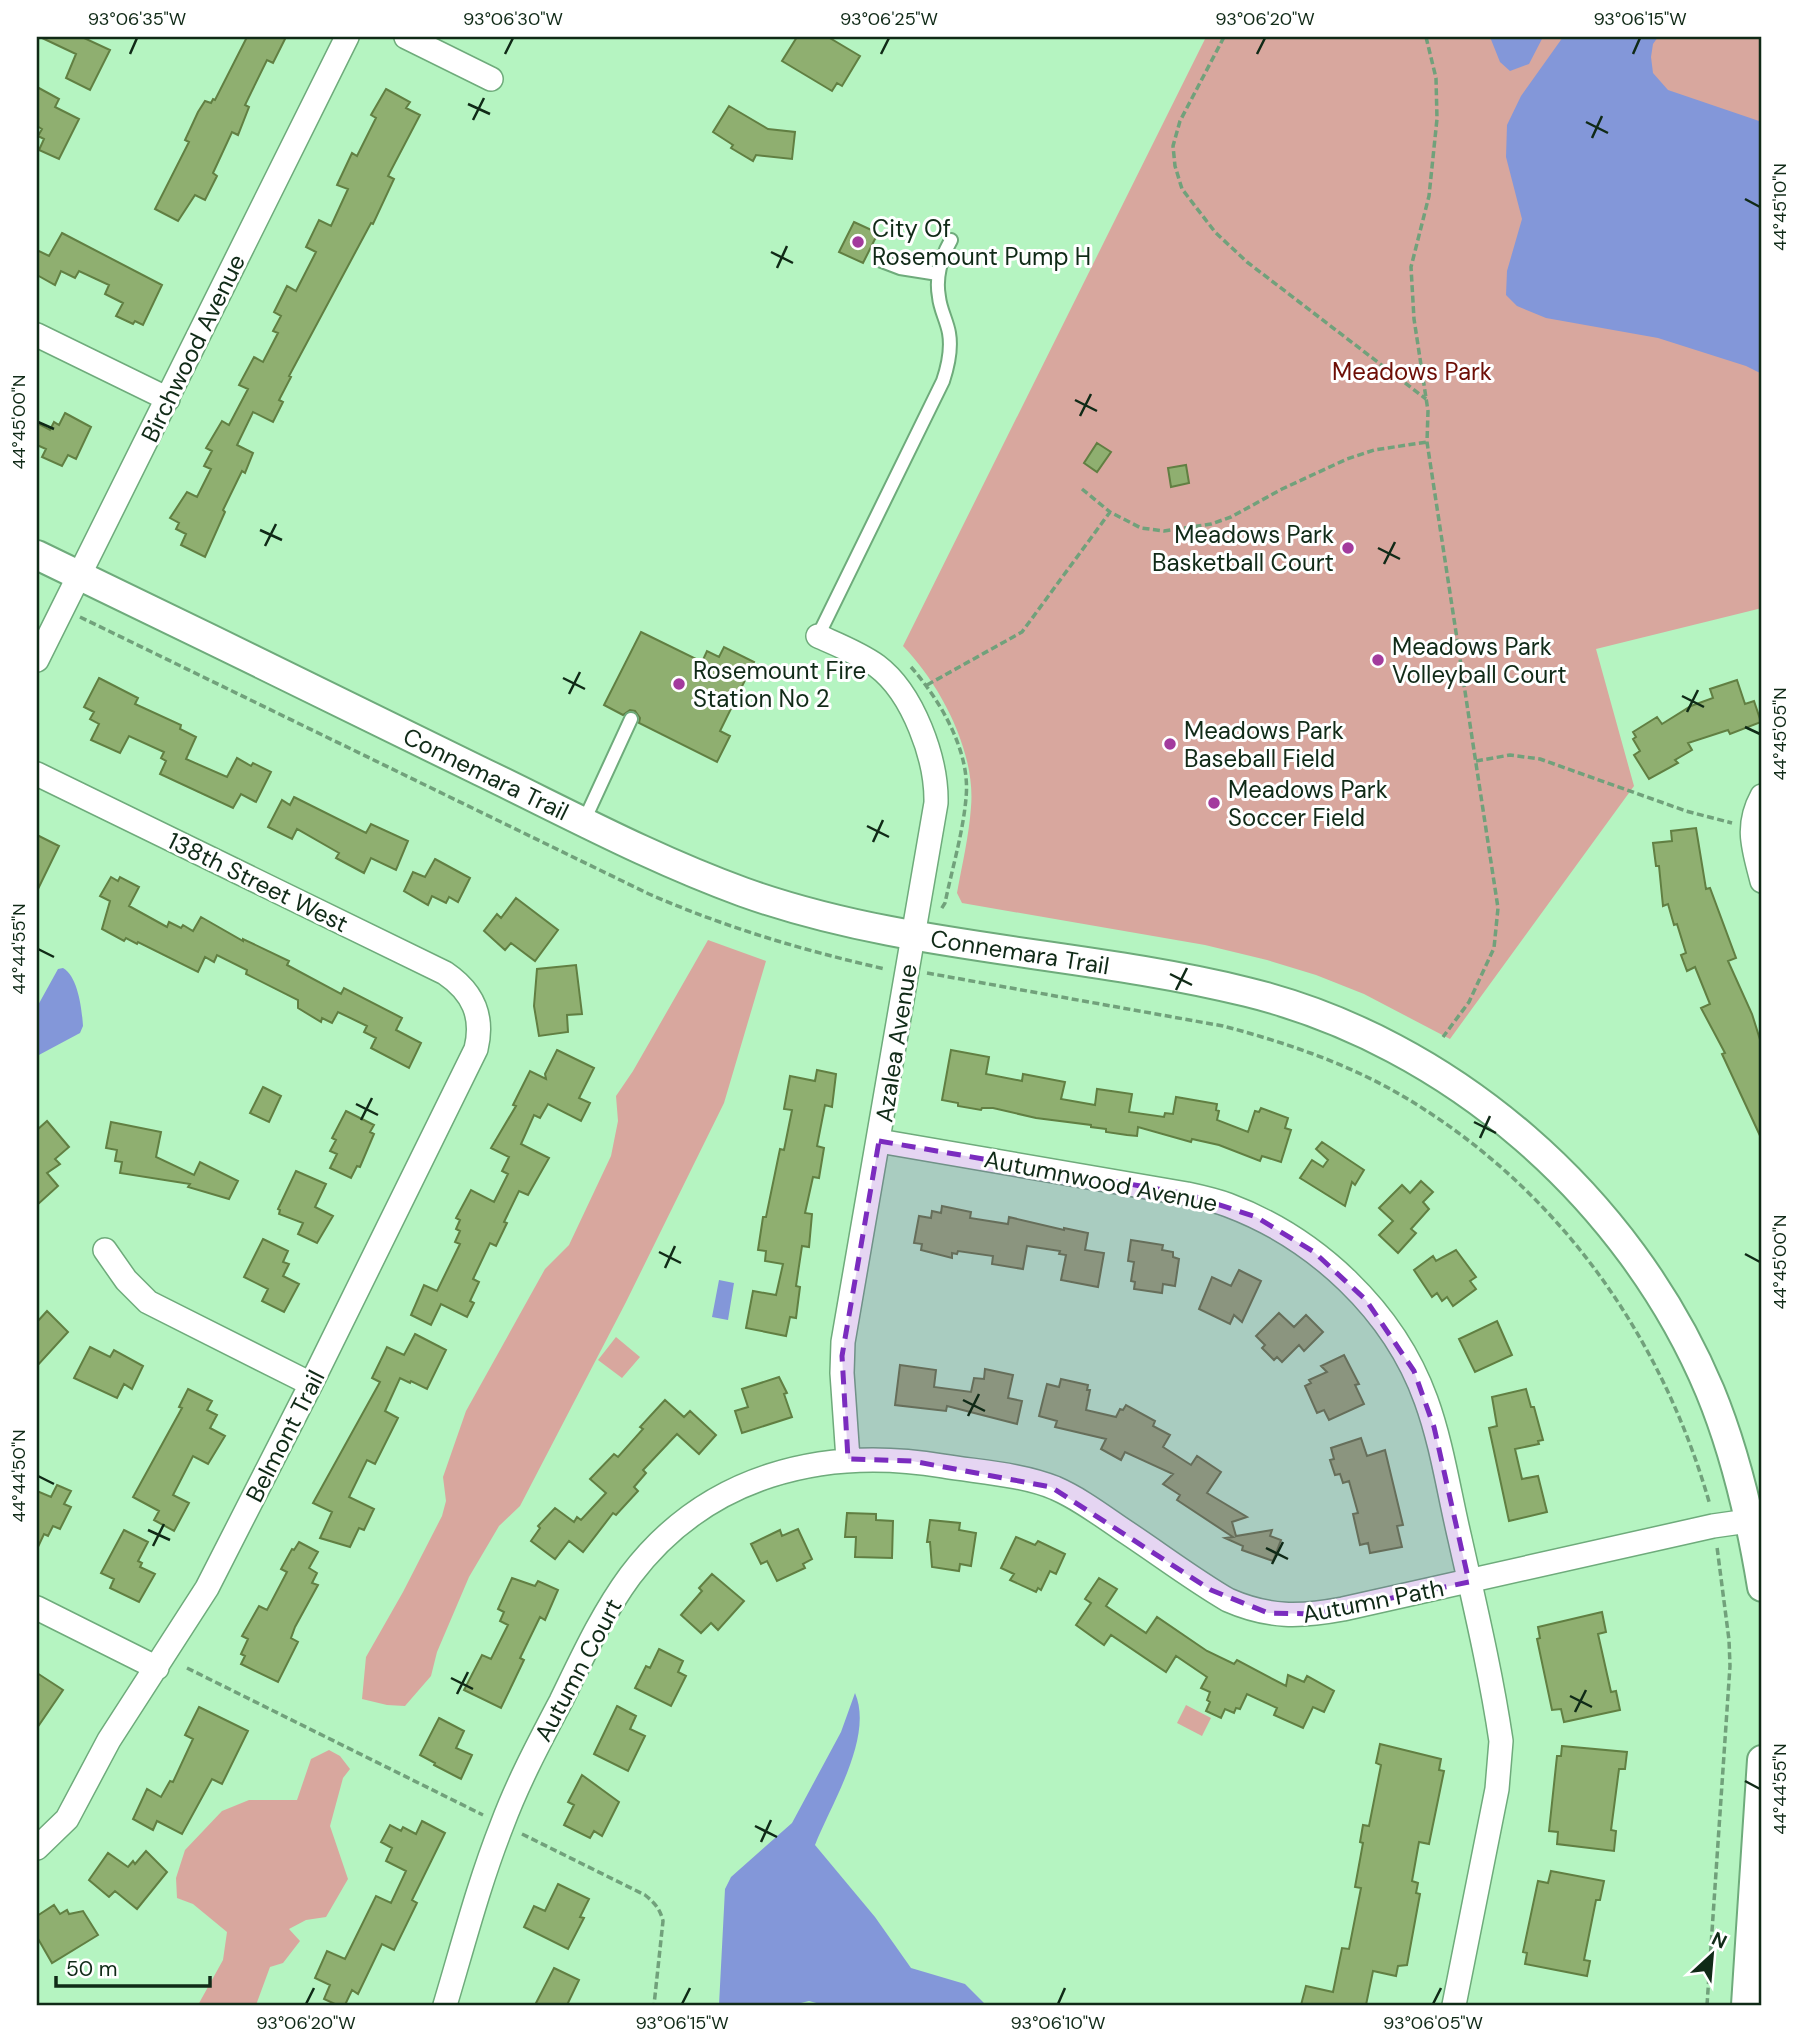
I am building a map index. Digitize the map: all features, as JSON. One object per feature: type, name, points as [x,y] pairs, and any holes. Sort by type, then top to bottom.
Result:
[{"type":"street","name":"Birchwood Avenue","points":[[37,660],[348,37]]},
{"type":"street","points":[[406,37],[491,79]]},
{"type":"street","points":[[37,335],[168,399]]},
{"type":"street","name":"Connemara Trail","points":[[37,555],[584,821],[690,871],[749,894],[836,920],[1182,979],[1269,998],[1312,1012],[1366,1035],[1421,1064],[1524,1137],[1568,1180],[1617,1235],[1664,1302],[1709,1390],[1757,1520],[1762,1587]]},
{"type":"street","name":"Azalea Avenue","points":[[818,636],[878,667],[903,696],[932,757],[936,803],[842,1349],[848,1459]]},
{"type":"street","name":"138th Street West","points":[[37,774],[445,973],[464,988],[472,1000]]},
{"type":"street","points":[[1762,796],[1751,823],[1752,841],[1762,881]]},
{"type":"street","name":"Belmont Trail","points":[[37,1848],[68,1819],[109,1740],[207,1588],[312,1384],[477,1049],[480,1024],[472,1000]]},
{"type":"street","name":"Autumnwood Avenue","points":[[879,1140],[1200,1197],[1226,1204],[1288,1234],[1314,1252],[1366,1300],[1386,1325],[1414,1371],[1434,1427],[1501,1741],[1497,1790],[1454,2005]]},
{"type":"street","points":[[105,1250],[126,1280],[148,1301],[312,1384]]},
{"type":"street","name":"Autumn Path","points":[[848,1459],[912,1461],[1051,1487],[1088,1506],[1211,1590],[1248,1608],[1292,1616],[1315,1614],[1469,1582],[1713,1526],[1757,1520]]},
{"type":"street","name":"Autumn Court","points":[[445,2005],[502,1824],[532,1758],[612,1602],[632,1573],[654,1549],[702,1508],[750,1482],[814,1463],[848,1459]]},
{"type":"street","points":[[37,1608],[157,1668]]},
{"type":"street","points":[[1746,2005],[1762,1760]]},
{"type":"lane","points":[[818,636],[948,367],[950,335],[939,298],[938,274],[941,257],[951,240]]},
{"type":"lane","points":[[880,260],[900,268],[938,274]]},
{"type":"lane","points":[[584,821],[631,719]]},
{"type":"path","points":[[1224,37],[1180,121],[1173,146],[1175,166],[1182,189],[1215,232],[1247,262],[1426,399]]},
{"type":"path","points":[[1426,37],[1436,79],[1437,119],[1429,197],[1411,267],[1414,319],[1426,399],[1427,442],[1498,908],[1494,948],[1469,1002],[1443,1037]]},
{"type":"path","points":[[1082,489],[1110,512],[1141,528],[1164,531],[1212,524],[1231,517],[1282,489],[1347,459],[1374,450],[1427,442]]},
{"type":"path","points":[[927,685],[1022,632],[1110,512]]},
{"type":"path","points":[[62,609],[686,910],[725,926],[819,954],[889,970],[931,973],[1172,1016],[1254,1034],[1315,1055],[1399,1094],[1456,1132],[1508,1174],[1551,1217],[1592,1265],[1636,1327],[1679,1414],[1710,1503],[1729,1640],[1730,1666],[1707,2005]]},
{"type":"path","points":[[1476,761],[1510,755],[1540,759],[1686,811],[1728,823],[1751,823]]},
{"type":"path","points":[[187,1668],[645,1895],[661,1912],[663,1921],[654,2005]]},
{"type":"highlighted area","points":[[879,1141],[1187,1194],[1256,1217],[1314,1252],[1366,1300],[1414,1371],[1434,1427],[1469,1582],[1315,1614],[1268,1613],[1211,1590],[1051,1487],[912,1461],[848,1459],[842,1356]]},
{"type":"green space","name":"Meadows Park","points":[[1206,37],[1762,37],[1762,608],[1596,649],[1634,786],[1450,1039],[1364,994],[1267,960],[1205,945],[962,903],[957,893],[971,807],[968,764],[953,720],[942,699],[930,679],[903,646]]},
{"type":"green space","points":[[708,940],[766,961],[724,1103],[626,1302],[520,1506],[499,1526],[469,1577],[437,1652],[431,1676],[405,1706],[362,1699],[366,1657],[442,1516],[446,1501],[443,1477],[466,1411],[545,1269],[569,1245],[611,1156],[618,1121],[616,1096]]},
{"type":"green space","points":[[616,1337],[640,1357],[622,1378],[598,1360]]},
{"type":"green space","points":[[1186,1705],[1211,1718],[1202,1736],[1177,1723]]},
{"type":"green space","points":[[329,1750],[340,1756],[350,1769],[343,1778],[330,1826],[348,1879],[326,1917],[306,1920],[289,1929],[300,1941],[283,1963],[270,1967],[256,2005],[198,2005],[223,1960],[227,1932],[193,1904],[177,1898],[176,1878],[185,1850],[222,1811],[249,1800],[297,1800],[311,1759]]},
{"type":"water","points":[[1490,37],[1543,37],[1529,64],[1510,71],[1500,62]]},
{"type":"water","points":[[1563,37],[1658,37],[1653,44],[1651,57],[1653,73],[1668,90],[1762,122],[1762,374],[1746,366],[1658,338],[1546,318],[1517,306],[1506,295],[1507,271],[1522,219],[1506,157],[1507,125],[1521,96]]},
{"type":"water","points":[[63,968],[76,986],[83,1026],[80,1033],[37,1056],[37,1007],[58,969]]},
{"type":"water","points":[[719,1280],[734,1283],[728,1320],[712,1317]]},
{"type":"water","points":[[855,1693],[859,1710],[859,1730],[855,1750],[815,1845],[875,1917],[911,1968],[965,1984],[986,2005],[824,2005],[809,2001],[793,2005],[719,2005],[725,1889],[731,1877],[792,1823],[841,1732]]},
{"type":"building","points":[[40,37],[82,37],[110,50],[90,90],[66,78],[76,54]]},
{"type":"building","points":[[247,37],[286,37],[273,63],[267,60],[245,105],[249,107],[238,135],[232,132],[213,173],[217,176],[205,200],[195,195],[178,221],[155,209],[189,142],[185,140],[198,112],[205,101],[211,103],[215,100]]},
{"type":"building","points":[[797,37],[828,37],[860,56],[842,86],[837,83],[832,91],[782,61]]},
{"type":"building","points":[[37,87],[59,99],[55,107],[79,119],[59,159],[39,150],[44,139],[38,136],[42,129],[37,126]]},
{"type":"building","points":[[386,89],[410,102],[406,108],[420,115],[388,176],[394,179],[373,224],[371,223],[289,376],[291,377],[279,400],[283,402],[273,422],[253,412],[237,445],[253,453],[245,473],[242,471],[223,510],[225,512],[205,557],[181,545],[186,534],[176,529],[179,523],[170,518],[187,492],[197,497],[211,469],[204,466],[212,451],[206,448],[222,421],[229,425],[248,389],[239,385],[254,357],[263,362],[278,333],[273,331],[281,316],[274,312],[287,286],[296,291],[316,252],[306,247],[319,220],[331,226],[348,189],[337,185],[352,153],[357,156],[376,118],[371,115]]},
{"type":"building","points":[[729,106],[768,129],[795,132],[792,159],[756,155],[753,161],[731,148],[733,145],[713,132]]},
{"type":"building","name":"City Of Rosemount Pump H","points":[[854,222],[878,233],[863,263],[839,252]]},
{"type":"building","points":[[62,233],[162,285],[143,325],[135,321],[133,324],[116,316],[123,303],[105,294],[109,285],[79,271],[75,278],[61,271],[55,285],[37,275],[37,250],[49,256]]},
{"type":"building","points":[[65,413],[91,427],[76,459],[68,455],[62,466],[42,457],[46,449],[37,445],[37,423],[50,430],[54,422],[59,425]]},
{"type":"building","points":[[1097,443],[1111,452],[1097,472],[1084,463]]},
{"type":"building","points":[[1186,465],[1189,483],[1171,487],[1168,468]]},
{"type":"building","name":"Rosemount Fire Station No 2","points":[[641,632],[702,662],[707,651],[719,657],[724,647],[754,662],[720,731],[730,736],[717,762],[639,723],[640,718],[635,711],[630,710],[623,715],[604,705]]},
{"type":"building","points":[[99,678],[138,698],[135,704],[181,725],[180,729],[196,737],[186,759],[227,777],[237,758],[271,772],[256,802],[241,794],[233,808],[160,774],[166,761],[161,758],[164,752],[129,736],[120,753],[91,740],[99,724],[90,719],[94,712],[84,707]]},
{"type":"building","points":[[1737,680],[1745,704],[1754,701],[1761,722],[1730,734],[1728,730],[1688,743],[1692,750],[1675,760],[1678,763],[1649,779],[1634,755],[1640,751],[1633,739],[1636,737],[1633,732],[1657,717],[1662,724],[1691,706],[1713,698],[1710,689]]},
{"type":"building","points":[[294,797],[366,833],[371,824],[408,841],[396,870],[371,858],[364,873],[336,858],[339,853],[297,829],[292,839],[268,827],[282,800],[290,805]]},
{"type":"building","points":[[1696,828],[1706,889],[1710,888],[1736,958],[1728,961],[1752,1014],[1762,1046],[1762,1140],[1722,1054],[1725,1053],[1701,1008],[1710,1004],[1695,967],[1687,971],[1681,955],[1686,953],[1677,924],[1674,925],[1668,904],[1663,906],[1659,866],[1656,866],[1653,843],[1672,841],[1671,831]]},
{"type":"building","points":[[37,835],[59,846],[37,891]]},
{"type":"building","points":[[435,859],[470,878],[458,902],[449,897],[446,903],[432,896],[428,905],[404,891],[413,872],[425,877]]},
{"type":"building","points":[[111,877],[118,881],[120,877],[139,887],[129,906],[167,927],[169,922],[181,928],[183,925],[193,931],[201,917],[243,941],[289,961],[287,965],[341,994],[344,988],[402,1018],[396,1030],[421,1043],[409,1068],[371,1048],[376,1038],[364,1032],[367,1026],[338,1012],[332,1023],[322,1018],[321,1022],[298,1008],[298,1000],[246,974],[247,970],[217,955],[214,962],[205,957],[198,972],[138,942],[137,944],[126,938],[124,941],[102,929],[110,901],[100,896]]},
{"type":"building","points":[[516,898],[558,930],[535,961],[511,943],[505,950],[484,931],[497,914],[501,918]]},
{"type":"building","points":[[576,965],[582,1014],[567,1015],[568,1032],[539,1036],[534,1006],[537,969]]},
{"type":"building","points":[[557,1050],[594,1068],[579,1098],[590,1103],[581,1121],[548,1104],[540,1118],[534,1115],[521,1144],[549,1158],[528,1195],[519,1191],[496,1246],[490,1243],[473,1279],[479,1282],[470,1301],[474,1303],[467,1317],[441,1304],[431,1325],[411,1315],[424,1285],[437,1291],[460,1244],[455,1242],[460,1231],[456,1229],[460,1220],[456,1218],[471,1190],[494,1202],[508,1174],[502,1171],[509,1157],[491,1148],[516,1106],[513,1105],[530,1071],[546,1079],[545,1074]]},
{"type":"building","points":[[951,1050],[989,1057],[986,1074],[1022,1081],[1023,1074],[1065,1082],[1061,1099],[1095,1105],[1097,1089],[1132,1094],[1129,1112],[1164,1117],[1165,1113],[1173,1114],[1176,1097],[1217,1104],[1217,1120],[1248,1132],[1255,1111],[1259,1112],[1261,1108],[1288,1118],[1285,1128],[1291,1130],[1281,1162],[1262,1156],[1260,1161],[1219,1145],[1192,1139],[1191,1142],[1138,1127],[1137,1136],[1127,1135],[1106,1132],[1106,1129],[1091,1125],[1036,1118],[993,1108],[981,1110],[958,1106],[958,1103],[942,1100]]},
{"type":"building","points":[[817,1070],[836,1074],[832,1107],[825,1105],[817,1146],[824,1148],[819,1178],[813,1177],[805,1213],[812,1214],[809,1247],[802,1246],[796,1286],[800,1287],[796,1318],[790,1317],[786,1336],[746,1328],[753,1291],[776,1295],[783,1264],[765,1261],[766,1251],[758,1250],[763,1217],[766,1217],[780,1149],[784,1150],[792,1110],[784,1109],[790,1076],[815,1081]]},
{"type":"building","points":[[263,1087],[281,1096],[269,1122],[250,1113]]},
{"type":"building","points":[[346,1111],[374,1125],[370,1132],[374,1134],[360,1167],[357,1166],[351,1178],[330,1168],[337,1154],[330,1151],[336,1140],[332,1138]]},
{"type":"building","points":[[47,1121],[69,1147],[55,1159],[60,1164],[47,1173],[58,1186],[37,1205],[37,1130]]},
{"type":"building","points":[[111,1122],[161,1132],[156,1157],[194,1175],[200,1162],[238,1181],[229,1199],[188,1187],[190,1184],[120,1173],[122,1162],[115,1161],[117,1150],[106,1148]]},
{"type":"building","points":[[1322,1142],[1364,1170],[1355,1185],[1352,1182],[1345,1206],[1300,1178],[1312,1160],[1323,1167],[1328,1160],[1316,1149]]},
{"type":"building","points":[[296,1171],[326,1184],[315,1207],[333,1216],[317,1243],[298,1234],[303,1223],[279,1214],[278,1209]]},
{"type":"building","points":[[1421,1181],[1433,1192],[1423,1202],[1429,1209],[1411,1229],[1416,1233],[1398,1253],[1379,1235],[1393,1221],[1379,1208],[1402,1185],[1410,1193]]},
{"type":"building","points":[[942,1206],[971,1212],[970,1218],[1008,1224],[1009,1217],[1088,1233],[1085,1250],[1104,1253],[1098,1287],[1061,1280],[1066,1255],[1059,1254],[1060,1251],[1027,1246],[1023,1269],[992,1264],[993,1256],[958,1251],[957,1254],[952,1253],[952,1258],[921,1250],[922,1244],[914,1243],[919,1216],[931,1218],[932,1211],[941,1213]]},
{"type":"building","points":[[263,1239],[288,1251],[283,1262],[289,1264],[283,1276],[299,1284],[284,1312],[262,1301],[268,1289],[244,1277]]},
{"type":"building","points":[[1131,1240],[1163,1245],[1162,1250],[1173,1252],[1173,1257],[1179,1259],[1175,1286],[1163,1284],[1162,1293],[1134,1289],[1135,1282],[1131,1281],[1134,1262],[1128,1261]]},
{"type":"building","points":[[1456,1250],[1476,1277],[1470,1281],[1476,1289],[1453,1306],[1447,1297],[1442,1301],[1437,1293],[1432,1297],[1414,1270],[1433,1256],[1436,1261]]},
{"type":"building","points":[[1239,1270],[1261,1281],[1242,1322],[1234,1315],[1230,1324],[1199,1309],[1212,1277],[1231,1286]]},
{"type":"building","points":[[47,1311],[68,1332],[37,1366],[37,1322]]},
{"type":"building","points":[[1279,1313],[1294,1327],[1306,1315],[1323,1332],[1304,1351],[1299,1345],[1282,1362],[1277,1357],[1274,1360],[1262,1348],[1265,1345],[1256,1336]]},
{"type":"building","points":[[1497,1321],[1512,1355],[1475,1372],[1459,1339]]},
{"type":"building","points":[[415,1334],[446,1350],[427,1389],[400,1378],[385,1411],[398,1418],[375,1464],[367,1460],[349,1497],[374,1509],[364,1530],[359,1528],[350,1547],[320,1538],[332,1512],[313,1503],[380,1382],[372,1378],[387,1347],[404,1355]]},
{"type":"building","points":[[90,1347],[110,1357],[114,1350],[143,1366],[132,1389],[124,1384],[117,1398],[74,1378]]},
{"type":"building","points":[[1344,1355],[1359,1384],[1355,1385],[1364,1404],[1329,1420],[1324,1410],[1317,1413],[1305,1386],[1311,1383],[1309,1380],[1327,1372],[1321,1366]]},
{"type":"building","points":[[900,1365],[936,1370],[934,1387],[971,1392],[974,1378],[984,1379],[985,1369],[1013,1375],[1008,1398],[1022,1401],[1017,1424],[947,1406],[946,1411],[895,1405]]},
{"type":"building","points":[[779,1377],[787,1393],[784,1394],[792,1417],[742,1433],[735,1411],[748,1407],[742,1389]]},
{"type":"building","points":[[1061,1379],[1088,1385],[1087,1390],[1090,1390],[1086,1410],[1116,1417],[1126,1405],[1155,1421],[1153,1426],[1170,1435],[1163,1447],[1191,1465],[1197,1456],[1221,1472],[1207,1493],[1247,1517],[1232,1522],[1236,1536],[1272,1530],[1270,1536],[1281,1540],[1273,1561],[1242,1550],[1243,1546],[1225,1538],[1233,1537],[1177,1500],[1180,1495],[1163,1484],[1173,1474],[1125,1452],[1121,1460],[1101,1449],[1106,1439],[1055,1427],[1057,1421],[1039,1416],[1047,1384],[1059,1387]]},
{"type":"building","points":[[188,1389],[212,1401],[207,1410],[217,1415],[210,1428],[225,1436],[208,1464],[193,1456],[173,1495],[189,1503],[174,1531],[154,1520],[159,1511],[133,1497],[182,1408],[179,1407]]},
{"type":"building","points":[[1526,1389],[1543,1440],[1538,1441],[1539,1444],[1515,1449],[1522,1479],[1538,1476],[1547,1512],[1509,1521],[1489,1428],[1497,1426],[1492,1397]]},
{"type":"building","points":[[665,1400],[684,1417],[690,1411],[716,1435],[699,1454],[677,1434],[643,1470],[646,1473],[634,1487],[638,1491],[616,1515],[613,1513],[583,1552],[569,1541],[555,1559],[531,1541],[540,1528],[538,1526],[555,1508],[574,1522],[577,1517],[581,1520],[606,1493],[590,1479],[614,1454],[618,1457],[643,1429],[640,1427]]},
{"type":"building","points":[[1361,1438],[1367,1456],[1385,1450],[1403,1525],[1397,1526],[1402,1547],[1370,1553],[1368,1543],[1360,1545],[1353,1514],[1358,1513],[1349,1481],[1343,1483],[1340,1474],[1335,1475],[1330,1460],[1334,1459],[1331,1448]]},
{"type":"building","points":[[57,1485],[71,1491],[64,1504],[71,1507],[60,1529],[53,1526],[48,1536],[44,1534],[37,1549],[37,1491],[51,1497]]},
{"type":"building","points":[[847,1513],[876,1514],[876,1520],[893,1521],[892,1558],[855,1557],[856,1537],[845,1537]]},
{"type":"building","points":[[930,1520],[960,1523],[959,1530],[976,1533],[971,1566],[960,1564],[959,1571],[932,1567],[930,1542],[927,1542]]},
{"type":"building","points":[[798,1529],[812,1559],[803,1564],[805,1568],[777,1581],[767,1561],[761,1564],[751,1544],[780,1530],[782,1536]]},
{"type":"building","points":[[124,1530],[148,1542],[138,1561],[142,1563],[140,1567],[155,1574],[139,1602],[110,1588],[114,1579],[101,1573]]},
{"type":"building","points":[[1016,1537],[1035,1545],[1038,1541],[1065,1554],[1056,1574],[1050,1571],[1041,1590],[1038,1588],[1036,1592],[1010,1580],[1014,1574],[1001,1568]]},
{"type":"building","points":[[299,1542],[318,1552],[309,1568],[317,1573],[312,1583],[318,1585],[295,1627],[291,1638],[298,1642],[278,1682],[241,1664],[245,1656],[241,1654],[248,1639],[242,1636],[259,1606],[267,1610],[287,1572],[281,1569]]},
{"type":"building","points":[[712,1574],[744,1601],[718,1630],[711,1623],[701,1633],[681,1615],[702,1591],[699,1588]]},
{"type":"building","points":[[512,1578],[535,1586],[538,1581],[558,1590],[545,1620],[540,1617],[520,1658],[524,1660],[501,1708],[464,1690],[482,1655],[491,1659],[508,1625],[500,1621],[504,1612],[498,1609]]},
{"type":"building","points":[[1099,1578],[1117,1589],[1106,1606],[1146,1633],[1157,1617],[1207,1651],[1234,1664],[1237,1660],[1286,1686],[1288,1675],[1304,1682],[1307,1676],[1334,1691],[1324,1712],[1313,1707],[1303,1728],[1274,1715],[1277,1708],[1247,1694],[1240,1709],[1236,1708],[1234,1713],[1225,1709],[1221,1718],[1206,1711],[1210,1692],[1201,1688],[1207,1677],[1176,1656],[1166,1672],[1111,1635],[1104,1645],[1076,1625],[1091,1603],[1085,1599]]},
{"type":"building","points":[[1602,1612],[1606,1632],[1598,1634],[1611,1692],[1616,1691],[1620,1710],[1564,1722],[1561,1709],[1552,1710],[1537,1639],[1540,1638],[1538,1627]]},
{"type":"building","points":[[659,1649],[683,1661],[678,1672],[686,1676],[671,1706],[635,1688],[646,1666],[650,1668]]},
{"type":"building","points":[[37,1673],[63,1690],[37,1728]]},
{"type":"building","points":[[617,1706],[636,1716],[630,1729],[645,1736],[628,1771],[594,1754]]},
{"type":"building","points":[[199,1707],[248,1731],[222,1784],[212,1779],[182,1834],[157,1821],[153,1830],[133,1819],[147,1789],[161,1797],[170,1781],[173,1782],[193,1739],[185,1735]]},
{"type":"building","points":[[439,1718],[464,1731],[456,1748],[472,1755],[461,1779],[420,1755]]},
{"type":"building","points":[[1380,1744],[1441,1759],[1439,1770],[1444,1771],[1429,1844],[1419,1842],[1412,1881],[1418,1883],[1416,1893],[1420,1894],[1407,1965],[1398,1966],[1396,1976],[1373,1971],[1366,2005],[1301,2005],[1306,1986],[1333,1992],[1342,1948],[1349,1949],[1361,1888],[1355,1887],[1363,1843],[1360,1842],[1363,1825],[1369,1826],[1381,1765],[1376,1763]]},
{"type":"building","points":[[1562,1746],[1627,1752],[1625,1769],[1619,1769],[1611,1830],[1616,1831],[1614,1851],[1557,1844],[1558,1832],[1549,1831],[1557,1756],[1561,1756]]},
{"type":"building","points":[[582,1775],[619,1802],[602,1836],[594,1831],[590,1838],[564,1825],[574,1805],[568,1802]]},
{"type":"building","points":[[422,1821],[445,1833],[412,1900],[417,1903],[394,1950],[382,1944],[358,1994],[352,1990],[345,2005],[337,2005],[324,1999],[330,1985],[315,1978],[327,1951],[345,1959],[376,1896],[391,1903],[406,1871],[386,1861],[392,1848],[381,1842],[390,1825],[401,1831],[403,1827],[416,1834]]},
{"type":"building","points":[[146,1851],[167,1872],[137,1909],[115,1891],[109,1897],[89,1880],[108,1853],[128,1867],[133,1861],[135,1864]]},
{"type":"building","points":[[1551,1871],[1604,1881],[1600,1900],[1596,1900],[1584,1960],[1590,1961],[1587,1976],[1525,1964],[1527,1953],[1523,1952],[1538,1881],[1548,1883]]},
{"type":"building","points":[[558,1884],[589,1899],[580,1917],[584,1918],[568,1949],[524,1927],[534,1906],[545,1911]]},
{"type":"building","points":[[54,1905],[60,1914],[67,1910],[69,1914],[83,1911],[98,1935],[52,1963],[37,1937],[37,1916]]},
{"type":"building","points":[[554,1968],[579,1980],[567,2005],[535,2005]]},
{"type":"place","name":"City Of Rosemount Pump H","points":[[858,242]]},
{"type":"place","name":"Meadows Park Basketball Court","points":[[1348,548]]},
{"type":"place","name":"Meadows Park Volleyball Court","points":[[1378,660]]},
{"type":"place","name":"Rosemount Fire Station No 2","points":[[679,684]]},
{"type":"place","name":"Meadows Park Baseball Field","points":[[1170,744]]},
{"type":"place","name":"Meadows Park Soccer Field","points":[[1214,803]]}]
